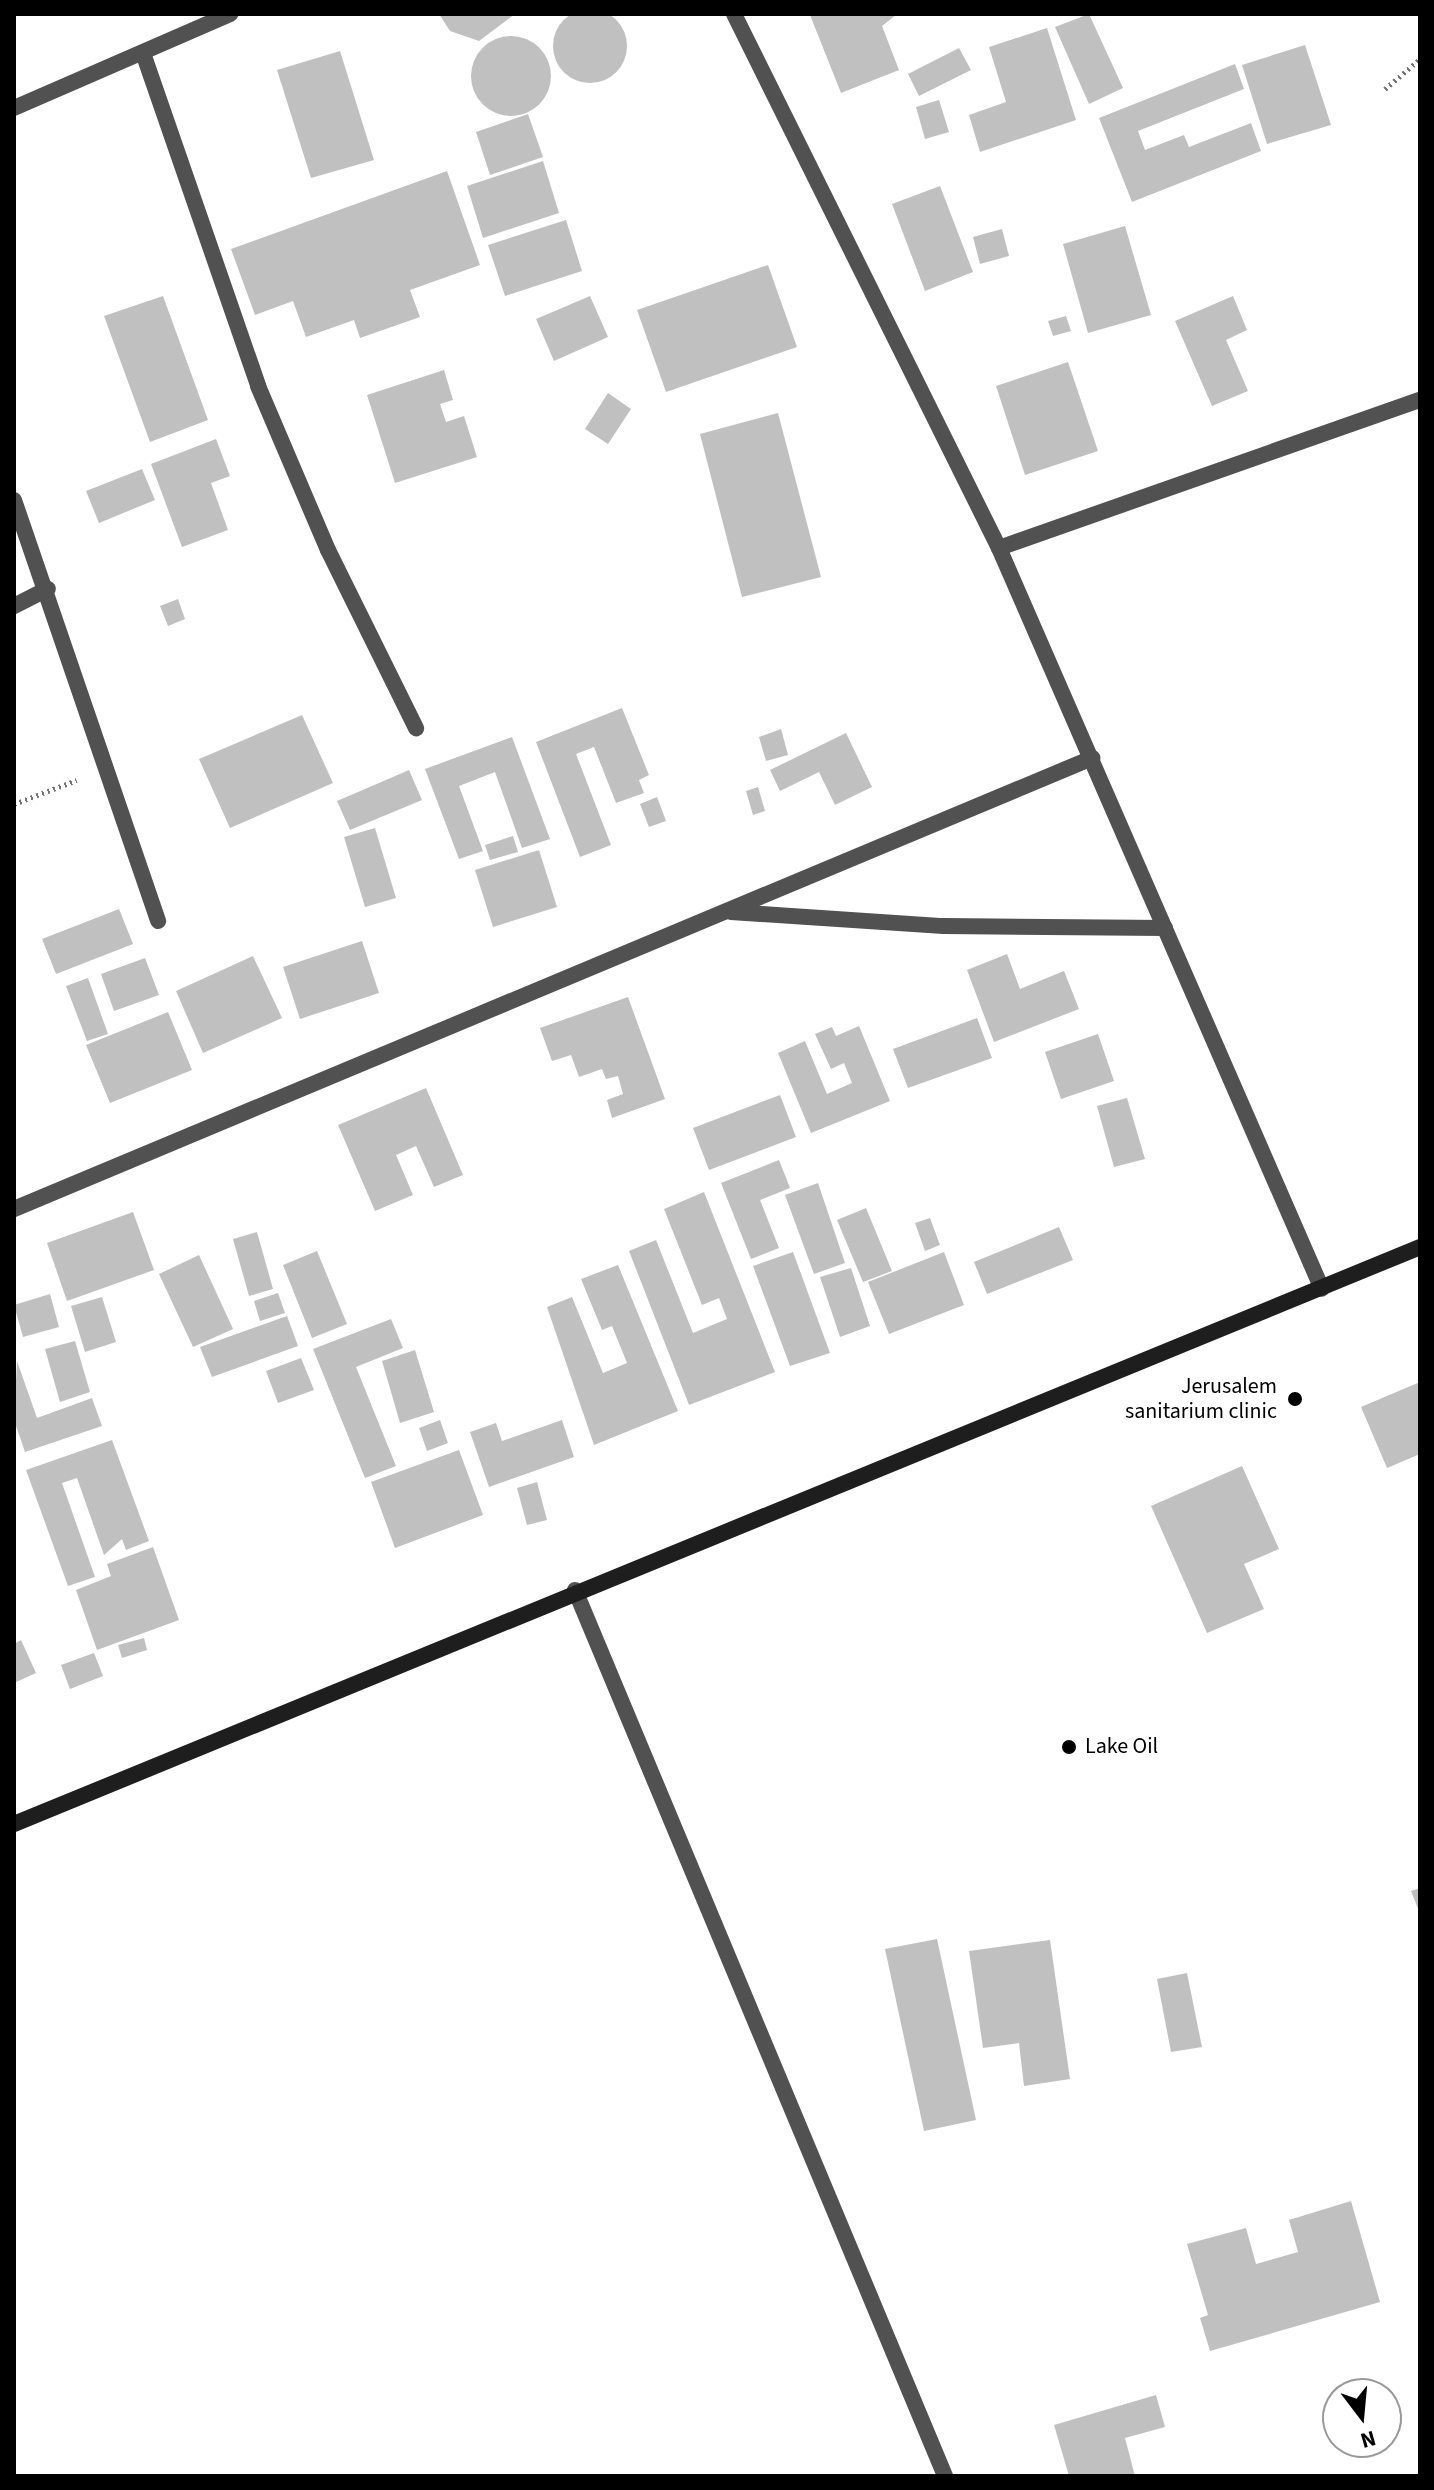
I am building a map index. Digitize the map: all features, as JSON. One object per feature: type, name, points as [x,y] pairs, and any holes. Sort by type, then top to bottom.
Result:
[{"type":"street","points":[[14,108],[230,14]]},
{"type":"street","points":[[734,14],[999,548],[1322,1289]]},
{"type":"street","points":[[143,53],[258,386],[328,550],[416,728]]},
{"type":"street","points":[[999,548],[1420,400]]},
{"type":"street","points":[[14,500],[48,589],[158,921]]},
{"type":"street","points":[[14,606],[48,589]]},
{"type":"street","points":[[14,1209],[1092,758]]},
{"type":"street","points":[[728,912],[958,927],[1165,928]]},
{"type":"street","points":[[15,1820],[1420,1247]]},
{"type":"street","points":[[575,1590],[945,2476]]},
{"type":"path","points":[[1385,89],[1420,59]]},
{"type":"path","points":[[14,804],[108,769]]},
{"type":"building","points":[[597,9],[617,19],[625,32],[625,60],[617,73],[604,81],[583,83],[563,73],[555,60],[553,39],[563,19],[576,11]]},
{"type":"building","points":[[439,14],[515,14],[479,41],[450,31]]},
{"type":"building","points":[[897,14],[882,26],[899,70],[841,93],[810,15]]},
{"type":"building","points":[[1089,14],[1123,88],[1089,104],[1055,27]]},
{"type":"building","points":[[1047,28],[1076,120],[980,152],[969,115],[1006,102],[989,47]]},
{"type":"building","points":[[511,36],[539,48],[551,76],[539,104],[511,116],[483,104],[471,76],[483,48]]},
{"type":"building","points":[[1305,45],[1331,125],[1267,144],[1242,65]]},
{"type":"building","points":[[959,48],[971,70],[919,96],[908,74]]},
{"type":"building","points":[[340,51],[374,160],[311,178],[277,70]]},
{"type":"building","points":[[1235,64],[1244,89],[1138,131],[1145,150],[1184,135],[1189,147],[1251,123],[1261,151],[1132,202],[1099,118]]},
{"type":"building","points":[[939,100],[949,132],[925,139],[916,107]]},
{"type":"building","points":[[528,114],[543,157],[490,175],[476,132]]},
{"type":"building","points":[[543,161],[559,213],[483,238],[467,186]]},
{"type":"building","points":[[447,171],[480,265],[410,290],[420,317],[360,338],[354,320],[306,337],[293,301],[255,315],[231,249]]},
{"type":"building","points":[[940,186],[973,272],[925,291],[892,204]]},
{"type":"building","points":[[566,220],[582,271],[505,296],[488,245]]},
{"type":"building","points":[[1125,226],[1151,315],[1088,333],[1063,244]]},
{"type":"building","points":[[1002,229],[1009,256],[980,264],[973,237]]},
{"type":"building","points":[[768,265],[797,347],[666,392],[637,310]]},
{"type":"building","points":[[163,296],[208,420],[150,442],[104,316]]},
{"type":"building","points":[[590,296],[608,337],[554,361],[536,319]]},
{"type":"building","points":[[1233,296],[1247,330],[1226,340],[1248,391],[1212,406],[1175,321]]},
{"type":"building","points":[[1066,316],[1071,331],[1053,336],[1048,321]]},
{"type":"building","points":[[1068,362],[1098,451],[1025,475],[996,386]]},
{"type":"building","points":[[444,370],[453,400],[440,404],[446,422],[464,416],[477,457],[395,483],[367,395]]},
{"type":"building","points":[[608,393],[631,409],[608,444],[585,429]]},
{"type":"building","points":[[778,413],[821,577],[742,597],[700,434]]},
{"type":"building","points":[[216,439],[230,476],[211,483],[228,530],[182,547],[151,464]]},
{"type":"building","points":[[142,469],[155,500],[99,523],[86,491]]},
{"type":"building","points":[[178,599],[185,619],[168,626],[160,606]]},
{"type":"building","points":[[622,708],[649,775],[639,780],[644,793],[616,803],[594,747],[576,754],[611,845],[580,857],[536,742]]},
{"type":"building","points":[[302,715],[333,783],[230,828],[199,759]]},
{"type":"building","points":[[781,729],[788,755],[766,761],[759,737]]},
{"type":"building","points":[[846,733],[872,787],[835,805],[819,772],[780,791],[770,770]]},
{"type":"building","points":[[512,737],[550,839],[522,848],[495,772],[459,786],[483,851],[459,859],[425,769]]},
{"type":"building","points":[[409,770],[422,800],[350,830],[337,801]]},
{"type":"building","points":[[758,787],[765,811],[753,815],[746,791]]},
{"type":"building","points":[[657,797],[666,821],[649,827],[640,804]]},
{"type":"building","points":[[375,828],[396,898],[365,907],[344,837]]},
{"type":"building","points":[[513,836],[518,852],[490,860],[485,845]]},
{"type":"building","points":[[539,850],[557,907],[493,927],[475,870]]},
{"type":"building","points":[[119,909],[133,944],[56,974],[42,939]]},
{"type":"building","points":[[362,941],[379,993],[300,1019],[283,967]]},
{"type":"building","points":[[1007,954],[1020,989],[1064,971],[1079,1009],[994,1042],[967,970]]},
{"type":"building","points":[[253,956],[282,1018],[203,1053],[176,991]]},
{"type":"building","points":[[145,958],[159,995],[114,1011],[101,974]]},
{"type":"building","points":[[88,978],[108,1034],[87,1041],[66,986]]},
{"type":"building","points":[[628,997],[665,1099],[612,1118],[607,1100],[623,1094],[618,1076],[606,1079],[602,1069],[579,1077],[571,1055],[552,1061],[540,1028]]},
{"type":"building","points":[[168,1012],[192,1070],[110,1103],[86,1045]]},
{"type":"building","points":[[977,1018],[992,1058],[908,1088],[893,1049]]},
{"type":"building","points":[[859,1026],[890,1101],[811,1133],[778,1053],[805,1041],[827,1094],[852,1083],[844,1063],[831,1069],[815,1034],[832,1027],[836,1036]]},
{"type":"building","points":[[1098,1034],[1114,1081],[1061,1099],[1045,1052]]},
{"type":"building","points":[[426,1088],[463,1175],[434,1187],[416,1146],[396,1155],[413,1195],[375,1211],[338,1125]]},
{"type":"building","points":[[780,1095],[796,1137],[709,1170],[693,1128]]},
{"type":"building","points":[[1127,1098],[1145,1159],[1114,1167],[1097,1106]]},
{"type":"building","points":[[779,1160],[790,1188],[760,1200],[779,1248],[751,1259],[721,1183]]},
{"type":"building","points":[[818,1183],[845,1263],[814,1274],[785,1195]]},
{"type":"building","points":[[704,1192],[775,1372],[689,1405],[629,1251],[656,1240],[693,1333],[727,1319],[719,1298],[702,1305],[664,1209]]},
{"type":"building","points":[[866,1208],[892,1271],[863,1282],[837,1220]]},
{"type":"building","points":[[133,1212],[154,1270],[67,1301],[47,1243]]},
{"type":"building","points":[[930,1218],[940,1245],[925,1251],[915,1223]]},
{"type":"building","points":[[1059,1227],[1073,1260],[987,1294],[974,1262]]},
{"type":"building","points":[[257,1232],[273,1289],[249,1296],[233,1239]]},
{"type":"building","points":[[317,1251],[347,1324],[312,1338],[283,1265]]},
{"type":"building","points":[[793,1252],[830,1353],[790,1366],[753,1266]]},
{"type":"building","points":[[944,1252],[964,1305],[889,1334],[868,1282]]},
{"type":"building","points":[[199,1255],[233,1329],[193,1347],[159,1274]]},
{"type":"building","points":[[618,1265],[678,1411],[594,1445],[547,1307],[572,1297],[603,1373],[627,1363],[612,1326],[602,1330],[581,1279]]},
{"type":"building","points":[[851,1268],[870,1326],[840,1337],[820,1277]]},
{"type":"building","points":[[278,1293],[285,1313],[260,1321],[254,1301]]},
{"type":"building","points":[[50,1294],[59,1327],[23,1337],[14,1305]]},
{"type":"building","points":[[102,1297],[116,1342],[85,1352],[71,1306]]},
{"type":"building","points":[[287,1316],[298,1346],[212,1377],[200,1347]]},
{"type":"building","points":[[391,1319],[403,1348],[356,1367],[396,1466],[365,1478],[313,1349]]},
{"type":"building","points":[[75,1341],[90,1392],[60,1402],[45,1349]]},
{"type":"building","points":[[415,1350],[434,1412],[400,1423],[382,1361]]},
{"type":"building","points":[[301,1358],[314,1390],[278,1403],[266,1371]]},
{"type":"building","points":[[17,1361],[37,1418],[92,1398],[102,1426],[25,1452],[14,1420]]},
{"type":"building","points":[[1420,1382],[1420,1454],[1387,1468],[1361,1407]]},
{"type":"building","points":[[440,1420],[448,1443],[427,1451],[419,1428]]},
{"type":"building","points":[[562,1420],[574,1457],[489,1487],[470,1432],[496,1423],[502,1441]]},
{"type":"building","points":[[112,1440],[149,1541],[126,1550],[122,1539],[104,1555],[77,1478],[62,1483],[95,1577],[68,1586],[26,1470]]},
{"type":"building","points":[[459,1450],[483,1515],[395,1548],[371,1482]]},
{"type":"building","points":[[1242,1466],[1279,1549],[1244,1564],[1264,1609],[1207,1633],[1151,1506]]},
{"type":"building","points":[[537,1482],[547,1520],[527,1525],[517,1488]]},
{"type":"building","points":[[153,1547],[179,1620],[97,1650],[76,1590],[111,1576],[107,1564]]},
{"type":"building","points":[[144,1638],[147,1650],[122,1658],[118,1645]]},
{"type":"building","points":[[21,1640],[36,1673],[14,1683],[14,1644]]},
{"type":"building","points":[[94,1653],[103,1676],[70,1689],[61,1665]]},
{"type":"building","points":[[1420,1888],[1420,1914],[1411,1891]]},
{"type":"building","points":[[937,1939],[976,2120],[924,2131],[885,1949]]},
{"type":"building","points":[[1050,1940],[1070,2079],[1024,2086],[1019,2043],[983,2048],[969,1951]]},
{"type":"building","points":[[1187,1973],[1202,2047],[1171,2052],[1157,1979]]},
{"type":"building","points":[[1351,2201],[1380,2302],[1210,2351],[1200,2318],[1208,2315],[1187,2244],[1246,2228],[1256,2264],[1298,2252],[1289,2220]]},
{"type":"building","points":[[1156,2395],[1165,2427],[1125,2438],[1135,2476],[1069,2476],[1054,2425]]},
{"type":"place","name":"Jerusalem sanitarium clinic","points":[[1295,1399]]},
{"type":"place","name":"Lake Oil","points":[[1069,1747]]}]
